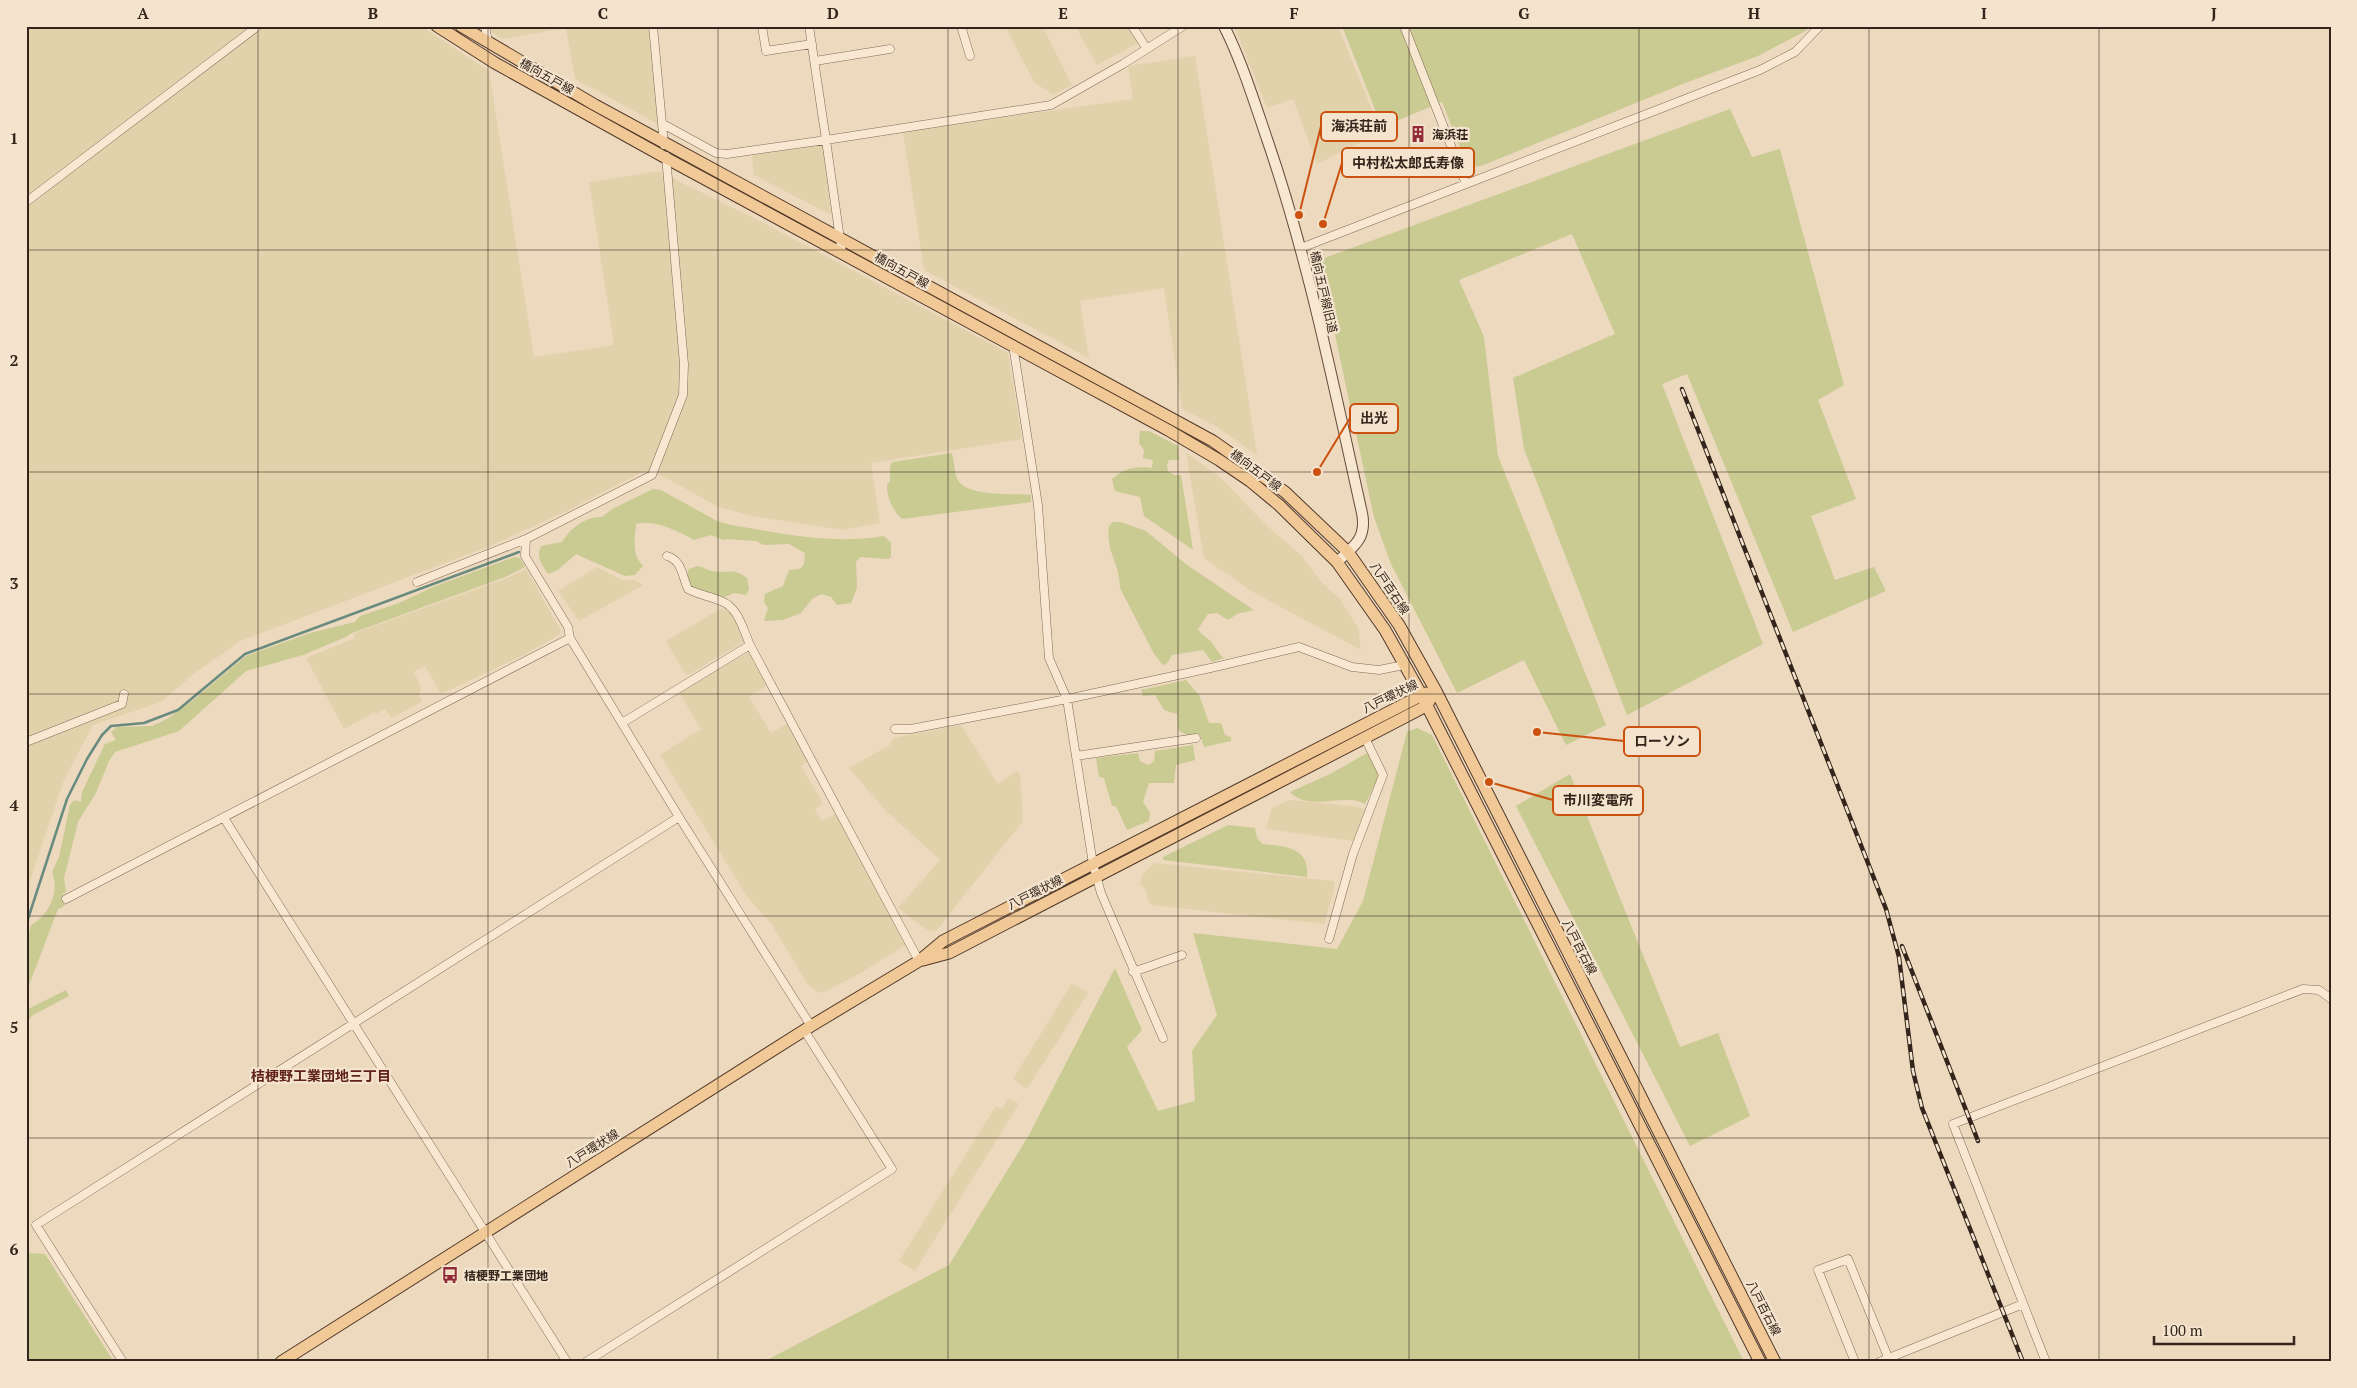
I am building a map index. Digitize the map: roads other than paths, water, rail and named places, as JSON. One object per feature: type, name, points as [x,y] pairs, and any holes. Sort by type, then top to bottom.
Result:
[{"type":"main road","name":"橋向五戸線","points":[[437,26],[495,63],[666,158],[1168,430],[1219,460],[1250,481],[1279,505],[1337,562]]},
{"type":"main road","name":"橋向五戸線","points":[[461,26],[595,105],[1175,419],[1237,456],[1285,492],[1348,552]]},
{"type":"main road","name":"八戸百石線","points":[[1348,552],[1399,625],[1436,691],[1775,1362]]},
{"type":"main road","points":[[1337,562],[1368,604],[1421,694],[1760,1362]]},
{"type":"main road","name":"八戸環状線","points":[[281,1362],[808,1028],[919,961],[943,941],[1246,787],[1421,694],[1436,691]]},
{"type":"main road","name":"八戸環状線","points":[[919,961],[949,953],[1096,876],[1254,797],[1426,706],[1436,691]]},
{"type":"street","points":[[26,202],[258,26]]},
{"type":"street","points":[[485,26],[488,42]]},
{"type":"street","points":[[417,582],[526,539],[652,475],[666,443],[683,395],[684,364],[653,26]]},
{"type":"street","points":[[762,26],[766,51],[812,44]]},
{"type":"street","points":[[809,26],[842,253]]},
{"type":"street","points":[[960,26],[970,56]]},
{"type":"street","points":[[1132,26],[1147,49]]},
{"type":"street","points":[[663,124],[716,153],[727,154],[1052,105],[1184,26]]},
{"type":"street","name":"橋向五戸線旧道","points":[[1224,26],[1249,85],[1281,180],[1301,248],[1363,518],[1363,533],[1348,552],[1337,562]]},
{"type":"street","points":[[1404,26],[1466,184]]},
{"type":"street","points":[[1301,248],[1760,70],[1795,52],[1820,26]]},
{"type":"street","points":[[815,61],[890,49]]},
{"type":"street","points":[[678,149],[686,136]]},
{"type":"street","points":[[1012,331],[1038,505],[1049,658],[1067,699],[1096,876],[1134,972],[1163,1038]]},
{"type":"street","points":[[526,539],[525,556],[568,628],[570,638],[892,1169],[586,1362]]},
{"type":"street","points":[[667,556],[674,558],[679,563],[688,589],[698,595],[722,601],[734,609],[750,645],[919,961]]},
{"type":"street","points":[[66,899],[570,638]]},
{"type":"street","points":[[622,723],[750,645]]},
{"type":"street","points":[[895,729],[911,729],[1067,699],[1299,647],[1352,667],[1379,670],[1404,665]]},
{"type":"street","points":[[26,742],[122,704],[124,694]]},
{"type":"street","points":[[1076,756],[1196,738]]},
{"type":"street","points":[[1329,939],[1353,854],[1384,775],[1364,738]]},
{"type":"street","points":[[123,1362],[36,1225],[679,817]]},
{"type":"street","points":[[224,818],[352,1024],[568,1362]]},
{"type":"street","points":[[1134,972],[1182,955]]},
{"type":"street","points":[[2046,1362],[1953,1124],[2303,989],[2319,990],[2331,999]]},
{"type":"street","points":[[1844,1362],[1854,1360],[1818,1270],[1848,1259],[1889,1360]]},
{"type":"street","points":[[1879,1362],[1889,1360],[2023,1304]]},
{"type":"waterway","points":[[26,925],[67,799],[87,759],[102,735],[111,726],[144,723],[178,710],[245,654],[519,552]]},
{"type":"railway","points":[[1682,389],[1886,909],[1899,957],[1913,1071],[1922,1108],[2023,1362]]},
{"type":"railway","points":[[1902,946],[1978,1141]]},
{"type":"place","name":"海浜荘","points":[[1418,134]]},
{"type":"place","name":"海浜荘前","points":[[1299,215]]},
{"type":"place","name":"中村松太郎氏寿像","points":[[1323,224]]},
{"type":"place","name":"出光","points":[[1317,472]]},
{"type":"place","name":"ローソン","points":[[1537,732]]},
{"type":"place","name":"市川変電所","points":[[1489,782]]},
{"type":"place","name":"桔梗野工業団地","points":[[450,1275]]},
{"type":"district","name":"桔梗野工業団地三丁目","points":[[321,1075]]}]
